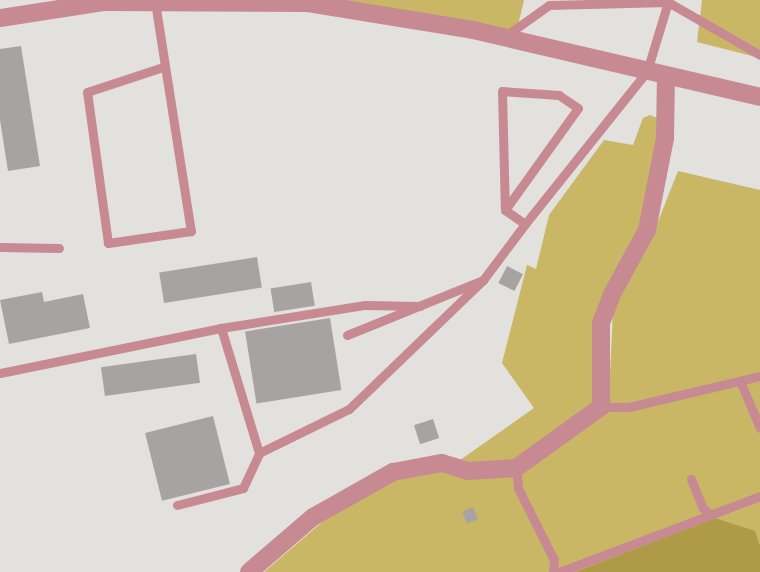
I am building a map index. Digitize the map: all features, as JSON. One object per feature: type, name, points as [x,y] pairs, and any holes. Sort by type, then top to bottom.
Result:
[{"type":"street","points":[[0,18],[41,6],[105,2],[155,0],[307,3],[473,30],[760,97]]},
{"type":"street","points":[[249,572],[313,517],[393,472],[442,463],[468,471],[516,468],[601,407],[601,323],[612,294],[647,230],[665,138],[666,76]]},
{"type":"lane","points":[[155,0],[163,67],[191,231],[108,243],[87,92],[163,67]]},
{"type":"lane","points":[[503,38],[550,5],[668,2],[760,55]]},
{"type":"lane","points":[[177,505],[243,488],[259,453],[349,409],[483,280],[648,71],[668,2]]},
{"type":"lane","points":[[502,92],[559,95],[578,108],[505,210],[502,92]]},
{"type":"lane","points":[[505,210],[525,224]]},
{"type":"lane","points":[[0,247],[59,248]]},
{"type":"lane","points":[[347,335],[483,280]]},
{"type":"lane","points":[[0,373],[220,328],[365,305],[420,306]]},
{"type":"lane","points":[[220,328],[259,453]]},
{"type":"lane","points":[[601,407],[629,407],[760,376]]},
{"type":"lane","points":[[740,381],[760,428]]},
{"type":"lane","points":[[516,468],[517,488],[554,560],[553,572]]},
{"type":"lane","points":[[691,479],[702,508],[709,513]]},
{"type":"lane","points":[[559,572],[709,513],[760,496]]},
{"type":"shaded area","points":[[336,0],[524,0],[516,34]]},
{"type":"shaded area","points":[[702,0],[760,0],[760,58],[697,42]]},
{"type":"shaded area","points":[[650,115],[657,118],[657,158],[641,228],[595,323],[595,378],[610,374],[613,311],[655,229],[678,171],[760,190],[760,572],[264,572],[363,487],[453,465],[534,408],[502,363],[527,265],[536,269],[549,215],[604,140],[633,145],[643,118]]},
{"type":"shaded area","points":[[715,518],[755,531],[760,546],[760,572],[575,572]]},
{"type":"building","points":[[21,46],[40,166],[8,171],[0,120],[0,49]]},
{"type":"building","points":[[257,257],[262,288],[164,303],[159,272]]},
{"type":"building","points":[[507,266],[523,274],[514,291],[498,283]]},
{"type":"building","points":[[311,282],[315,306],[274,312],[271,288]]},
{"type":"building","points":[[42,292],[44,302],[83,294],[90,328],[9,344],[0,300]]},
{"type":"building","points":[[330,318],[341,390],[256,404],[245,331]]},
{"type":"building","points":[[196,354],[200,383],[105,396],[101,367]]},
{"type":"building","points":[[213,416],[230,484],[162,501],[145,433]]},
{"type":"building","points":[[433,419],[439,438],[420,444],[414,425]]},
{"type":"building","points":[[473,507],[478,519],[467,524],[462,512]]}]
